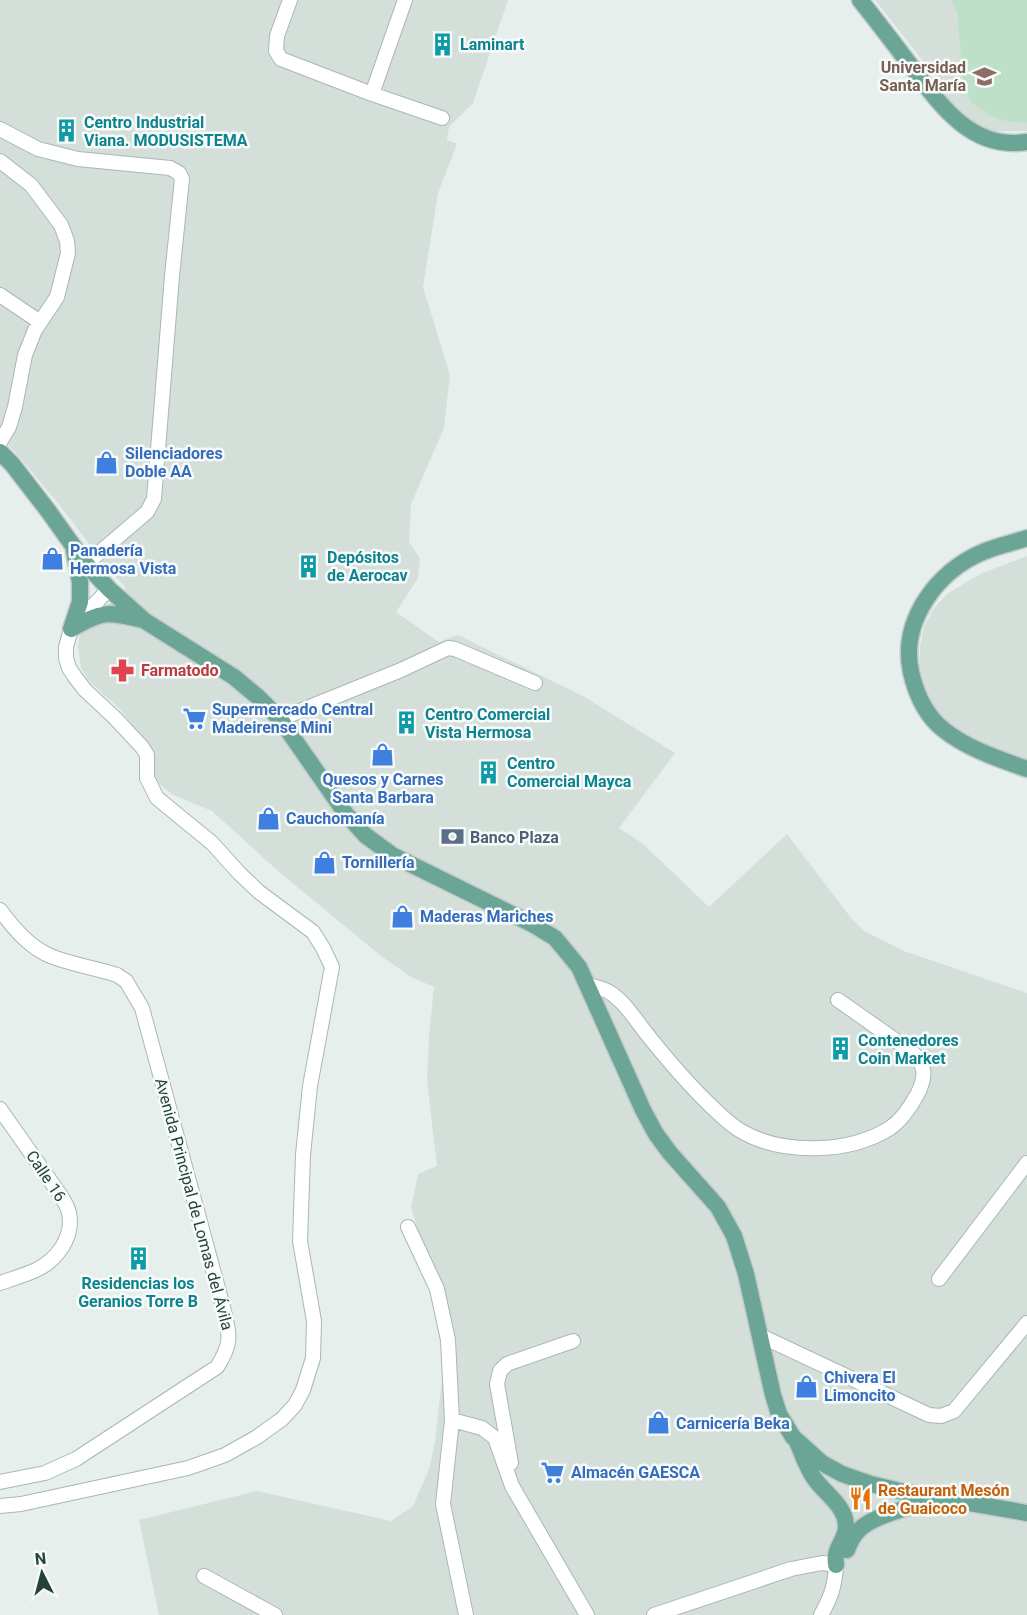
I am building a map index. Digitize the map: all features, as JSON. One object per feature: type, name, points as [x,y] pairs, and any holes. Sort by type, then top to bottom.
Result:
[{"type":"main road","points":[[860,0],[933,96],[958,121],[993,141],[1004,144],[1027,142]]},
{"type":"main road","points":[[0,452],[49,512],[86,564],[109,589],[145,621],[234,677],[280,719],[346,814],[365,835],[392,855],[522,919],[555,938],[579,967],[656,1134],[670,1154],[718,1206],[734,1236],[746,1274],[773,1395],[779,1414],[797,1440],[822,1463],[842,1474],[872,1484],[1027,1513]]},
{"type":"main road","points":[[1027,538],[982,552],[944,578],[918,612],[909,644],[909,661],[918,697],[936,723],[957,739],[977,750],[1027,769]]},
{"type":"main road","points":[[71,629],[80,602],[80,582],[73,547]]},
{"type":"main road","points":[[71,629],[101,614],[119,614],[145,621]]},
{"type":"main road","points":[[797,1440],[805,1463],[814,1479],[830,1495],[845,1517],[846,1527],[836,1555],[836,1565]]},
{"type":"main road","points":[[836,1565],[843,1558],[853,1537],[861,1527],[888,1514],[940,1498]]},
{"type":"street","points":[[290,0],[277,36],[276,51],[281,59],[442,118]]},
{"type":"street","points":[[372,94],[405,0]]},
{"type":"street","points":[[0,129],[38,149],[78,159],[170,168],[179,173],[182,179],[154,500],[147,512],[86,564]]},
{"type":"street","points":[[0,161],[31,185],[61,225],[67,241],[68,253],[57,297],[35,330],[25,355],[15,407],[9,427],[0,442]]},
{"type":"street","points":[[0,295],[40,322]]},
{"type":"street","points":[[0,1506],[21,1504],[188,1468],[225,1455],[257,1437],[282,1419],[295,1405],[303,1390],[313,1358],[314,1321],[300,1241],[303,1155],[310,1086],[332,967],[313,932],[259,892],[213,843],[157,798],[147,778],[147,755],[142,747],[84,690],[69,668],[66,647],[71,629],[109,589]]},
{"type":"street","points":[[280,719],[402,670],[448,648],[535,683]]},
{"type":"street","name":"Avenida Principal de Lomas del Ávila","points":[[0,910],[13,928],[37,949],[52,957],[117,975],[126,981],[142,1008],[222,1304],[229,1342],[226,1354],[217,1367],[76,1459],[45,1473],[0,1482]]},
{"type":"street","points":[[587,984],[608,991],[622,1003],[683,1077],[721,1115],[740,1130],[761,1141],[796,1147],[832,1148],[870,1139],[885,1131],[909,1110],[924,1075],[921,1060],[912,1052],[838,1000]]},
{"type":"street","name":"Calle 16","points":[[0,1109],[61,1196],[69,1210],[70,1223],[63,1248],[52,1259],[37,1270],[0,1283]]},
{"type":"street","points":[[939,1278],[1027,1163]]},
{"type":"street","points":[[408,1227],[437,1289],[448,1340],[452,1420],[443,1504],[466,1615]]},
{"type":"street","points":[[759,1335],[929,1415],[941,1416],[954,1412],[1027,1323]]},
{"type":"street","points":[[515,1491],[497,1384],[500,1371],[507,1364],[573,1341]]},
{"type":"street","points":[[452,1420],[482,1428],[495,1438],[515,1491],[587,1615]]},
{"type":"street","points":[[654,1615],[791,1569],[822,1563],[836,1565],[832,1595],[820,1615]]},
{"type":"street","points":[[204,1576],[275,1615]]},
{"type":"shaded area","points":[[0,0],[508,0],[473,103],[449,127],[447,140],[457,144],[438,193],[423,287],[450,375],[444,428],[411,504],[409,542],[420,558],[418,578],[396,612],[439,642],[458,635],[583,696],[675,753],[619,828],[642,843],[709,907],[787,834],[851,918],[864,931],[904,951],[1027,993],[1027,1615],[159,1615],[139,1520],[257,1491],[391,1521],[413,1506],[429,1469],[435,1442],[444,1363],[435,1286],[411,1207],[418,1174],[437,1166],[427,1080],[434,987],[411,977],[381,956],[278,871],[212,811],[173,795],[157,782],[138,733],[120,709],[88,680],[81,668],[78,647],[80,634],[86,625],[126,588],[17,454],[0,437]]},
{"type":"shaded area","name":"Universidad Santa María","points":[[875,0],[1027,0],[1027,131],[995,131],[953,116],[941,91],[941,84]]},
{"type":"shaded area","points":[[1027,556],[1027,761],[990,746],[951,726],[930,707],[919,675],[920,647],[924,627],[934,608],[947,594],[980,574]]},
{"type":"green space","name":"Universidad Santa María","points":[[951,0],[1027,0],[1027,123],[1005,121],[991,116],[973,104],[964,90],[957,12]]},
{"type":"place","name":"Laminart","points":[[442,44]]},
{"type":"place","name":"Universidad Santa María","points":[[984,76]]},
{"type":"place","name":"Centro Industrial Viana. MODUSISTEMA","points":[[66,131]]},
{"type":"place","name":"Silenciadores Doble AA","points":[[107,462]]},
{"type":"place","name":"Panadería Hermosa Vista","points":[[52,559]]},
{"type":"place","name":"Depósitos de Aerocav","points":[[309,566]]},
{"type":"place","name":"Farmatodo","points":[[123,670]]},
{"type":"place","name":"Supermercado Central Madeirense Mini","points":[[194,718]]},
{"type":"place","name":"Centro Comercial Vista Hermosa","points":[[407,723]]},
{"type":"place","name":"Quesos y Carnes Santa Barbara","points":[[383,754]]},
{"type":"place","name":"Centro Comercial Mayca","points":[[489,772]]},
{"type":"place","name":"Cauchomanía","points":[[268,818]]},
{"type":"place","name":"Banco Plaza","points":[[452,837]]},
{"type":"place","name":"Tornillería","points":[[324,862]]},
{"type":"place","name":"Maderas Mariches","points":[[402,916]]},
{"type":"place","name":"Contenedores Coin Market","points":[[840,1049]]},
{"type":"place","name":"Residencias los Geranios Torre B","points":[[138,1258]]},
{"type":"place","name":"Chivera El Limoncito","points":[[806,1386]]},
{"type":"place","name":"Carnicería Beka","points":[[658,1423]]},
{"type":"place","name":"Almacén GAESCA","points":[[553,1472]]},
{"type":"place","name":"Restaurant Mesón de Guaicoco","points":[[860,1499]]}]
